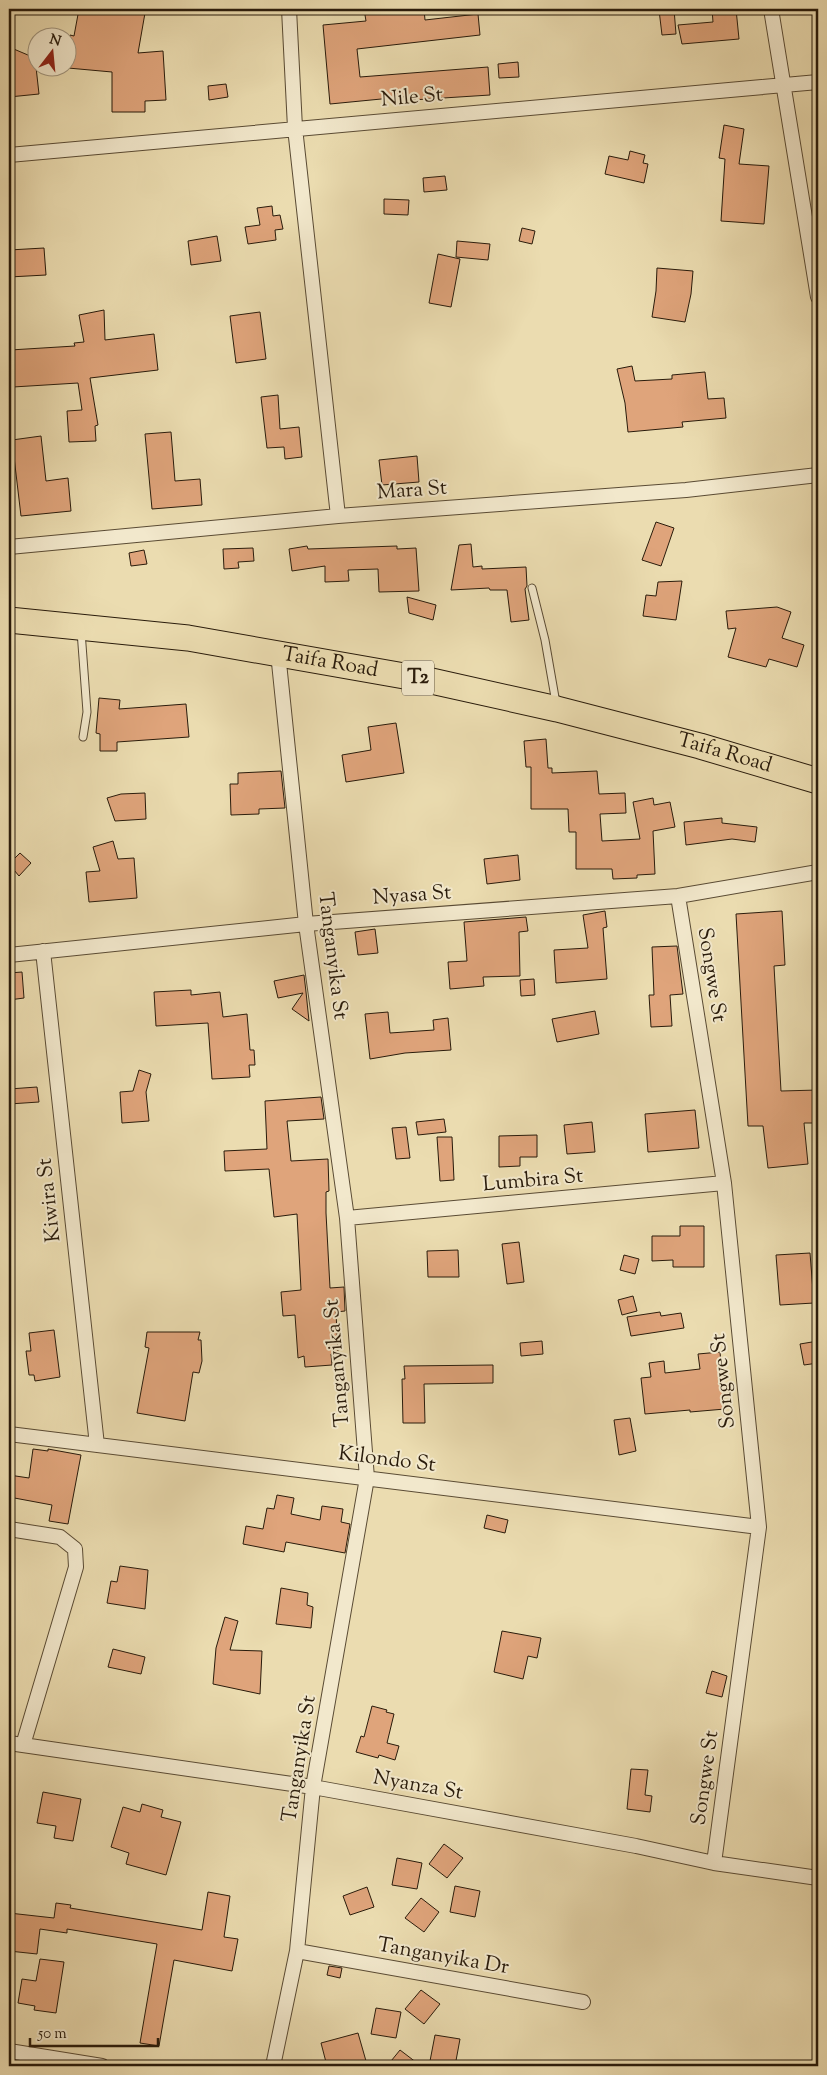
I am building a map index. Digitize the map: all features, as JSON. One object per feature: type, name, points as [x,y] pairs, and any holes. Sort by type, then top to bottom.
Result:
[{"type":"highway","name":"Taifa Road","points":[[9,620],[81,629],[188,638],[278,652],[427,680],[557,709],[700,746],[818,780]]},
{"type":"street","points":[[289,9],[295,128],[338,516]]},
{"type":"street","points":[[771,9],[818,297]]},
{"type":"street","name":"Nile St","points":[[9,155],[818,82]]},
{"type":"street","name":"Mara St","points":[[9,547],[338,516],[686,490],[818,475]]},
{"type":"street","name":"Tanganyika St","points":[[273,2066],[297,1951],[313,1787],[367,1478],[347,1218],[306,924],[278,652]]},
{"type":"street","name":"Nyasa St","points":[[9,955],[306,924],[678,896],[818,872]]},
{"type":"street","name":"Songwe St","points":[[678,896],[724,1183],[759,1527],[714,1863]]},
{"type":"street","name":"Kiwira St","points":[[43,950],[97,1445]]},
{"type":"street","name":"Lumbira St","points":[[347,1218],[724,1183]]},
{"type":"street","name":"Kilondo St","points":[[9,1434],[759,1527]]},
{"type":"street","points":[[9,1529],[60,1537],[75,1549],[76,1567],[16,1744]]},
{"type":"street","name":"Nyanza St","points":[[16,1744],[313,1787],[636,1846],[714,1863],[818,1878]]},
{"type":"street","name":"Tanganyika Dr","points":[[297,1951],[583,2002]]},
{"type":"street","points":[[9,2051],[102,2066]]},
{"type":"lane","points":[[532,588],[545,640],[557,709]]},
{"type":"lane","points":[[81,629],[87,712],[83,737]]},
{"type":"building","points":[[79,9],[131,9],[145,13],[138,53],[163,51],[166,100],[145,101],[145,112],[112,112],[112,72],[78,69],[78,28],[75,28]]},
{"type":"building","points":[[364,9],[424,9],[425,20],[478,14],[480,35],[357,49],[360,77],[488,67],[490,95],[412,100],[412,96],[330,104],[323,25],[366,21]]},
{"type":"building","points":[[674,9],[676,34],[662,35],[659,10]]},
{"type":"building","points":[[712,9],[736,9],[739,39],[682,44],[678,25],[713,22]]},
{"type":"building","points":[[9,47],[28,55],[28,78],[37,78],[39,94],[9,97]]},
{"type":"building","points":[[518,62],[519,77],[499,78],[498,64]]},
{"type":"building","points":[[226,84],[228,97],[209,100],[208,86]]},
{"type":"building","points":[[724,125],[744,129],[739,164],[769,166],[764,224],[721,221],[725,159],[719,158]]},
{"type":"building","points":[[630,151],[645,155],[643,163],[648,164],[644,183],[605,174],[609,156],[628,160]]},
{"type":"building","points":[[445,176],[447,190],[424,192],[423,178]]},
{"type":"building","points":[[384,199],[409,200],[408,215],[384,214]]},
{"type":"building","points":[[272,206],[273,216],[280,215],[283,229],[275,230],[276,240],[248,244],[245,227],[260,225],[257,208]]},
{"type":"building","points":[[522,228],[535,231],[532,244],[519,241]]},
{"type":"building","points":[[217,236],[221,261],[191,265],[188,241]]},
{"type":"building","points":[[457,241],[490,244],[488,260],[456,257]]},
{"type":"building","points":[[44,248],[46,275],[9,277],[9,250]]},
{"type":"building","points":[[438,254],[460,259],[451,307],[429,303]]},
{"type":"building","points":[[657,268],[693,271],[691,294],[685,322],[652,317]]},
{"type":"building","points":[[104,310],[105,340],[154,334],[158,370],[90,378],[98,425],[95,426],[96,441],[69,442],[67,411],[82,410],[78,383],[13,387],[10,350],[75,346],[74,343],[84,342],[79,315]]},
{"type":"building","points":[[260,312],[266,359],[236,363],[230,316]]},
{"type":"building","points":[[632,366],[635,381],[672,379],[672,375],[705,372],[708,399],[724,398],[726,418],[682,422],[683,427],[628,432],[625,403],[617,369]]},
{"type":"building","points":[[278,395],[280,429],[299,427],[302,457],[285,459],[284,447],[267,448],[261,397]]},
{"type":"building","points":[[171,432],[175,481],[200,479],[202,505],[152,509],[145,434]]},
{"type":"building","points":[[41,436],[46,481],[68,478],[71,511],[21,516],[12,440]]},
{"type":"building","points":[[417,456],[419,482],[382,485],[379,460]]},
{"type":"building","points":[[656,522],[674,528],[661,566],[642,560]]},
{"type":"building","points":[[471,544],[473,567],[482,566],[482,569],[526,567],[527,586],[525,589],[529,620],[511,622],[507,590],[490,590],[489,588],[451,590],[459,545]]},
{"type":"building","points":[[307,546],[308,549],[397,546],[397,549],[416,548],[419,591],[379,592],[378,569],[348,570],[349,581],[325,582],[325,566],[292,571],[289,549]]},
{"type":"building","points":[[253,548],[254,561],[238,562],[239,568],[224,569],[223,549]]},
{"type":"building","points":[[144,550],[147,564],[131,566],[129,553]]},
{"type":"building","points":[[682,581],[676,620],[643,616],[646,595],[656,596],[658,582]]},
{"type":"building","points":[[407,597],[436,605],[433,620],[409,613]]},
{"type":"building","points":[[777,607],[791,612],[782,638],[804,645],[797,667],[769,659],[766,667],[728,657],[736,628],[728,629],[726,611]]},
{"type":"building","points":[[99,698],[120,700],[119,709],[186,704],[189,737],[117,742],[117,751],[100,751],[100,734],[96,733]]},
{"type":"building","points":[[396,723],[404,773],[346,782],[342,755],[371,750],[368,727]]},
{"type":"building","points":[[546,739],[548,768],[552,768],[552,773],[597,771],[599,794],[625,793],[626,813],[600,814],[602,841],[640,839],[633,802],[653,798],[654,805],[670,802],[675,827],[653,831],[655,874],[637,875],[637,878],[613,879],[612,869],[576,869],[576,832],[569,832],[568,809],[531,809],[531,767],[526,767],[524,741]]},
{"type":"building","points":[[281,771],[285,808],[259,809],[259,814],[231,815],[230,784],[238,784],[238,773]]},
{"type":"building","points":[[145,793],[146,819],[115,821],[107,798],[121,794]]},
{"type":"building","points":[[722,818],[722,823],[757,827],[755,842],[732,839],[686,845],[684,822]]},
{"type":"building","points":[[113,841],[118,859],[134,858],[137,898],[89,902],[86,872],[100,871],[93,847]]},
{"type":"building","points":[[20,853],[31,863],[19,876],[9,864]]},
{"type":"building","points":[[518,855],[520,880],[487,884],[484,859]]},
{"type":"building","points":[[605,911],[607,927],[603,928],[607,979],[556,983],[554,950],[588,948],[583,915]]},
{"type":"building","points":[[782,911],[785,965],[774,966],[781,1091],[818,1090],[818,1123],[804,1123],[808,1164],[768,1168],[763,1126],[748,1126],[736,914]]},
{"type":"building","points":[[526,917],[528,931],[519,932],[520,976],[483,977],[484,986],[450,989],[448,962],[467,961],[464,922]]},
{"type":"building","points":[[375,929],[378,953],[358,955],[355,932]]},
{"type":"building","points":[[677,946],[683,994],[670,995],[672,1026],[651,1027],[649,995],[654,995],[652,947]]},
{"type":"building","points":[[22,972],[24,998],[9,1000],[9,973]]},
{"type":"building","points":[[304,975],[309,1021],[292,1009],[303,993],[278,998],[274,981]]},
{"type":"building","points":[[534,979],[535,995],[521,996],[520,980]]},
{"type":"building","points":[[191,990],[191,995],[220,992],[223,1017],[247,1014],[250,1050],[254,1050],[255,1065],[249,1065],[250,1077],[212,1079],[208,1023],[156,1026],[154,992]]},
{"type":"building","points":[[595,1011],[599,1034],[557,1042],[552,1019]]},
{"type":"building","points":[[388,1012],[390,1033],[434,1030],[433,1020],[448,1018],[451,1050],[405,1053],[370,1059],[365,1014]]},
{"type":"building","points":[[139,1070],[151,1074],[146,1092],[149,1121],[122,1123],[120,1092],[133,1091]]},
{"type":"building","points":[[37,1087],[39,1102],[9,1104],[9,1089]]},
{"type":"building","points":[[321,1097],[324,1119],[287,1121],[291,1161],[328,1159],[329,1191],[326,1192],[326,1213],[330,1288],[344,1287],[345,1311],[336,1312],[338,1354],[331,1354],[332,1365],[305,1367],[304,1356],[298,1358],[295,1315],[283,1316],[281,1292],[301,1290],[297,1214],[274,1217],[269,1169],[225,1171],[224,1151],[267,1149],[265,1101]]},
{"type":"building","points":[[695,1110],[699,1148],[648,1152],[645,1114]]},
{"type":"building","points":[[444,1119],[446,1132],[418,1135],[416,1122]]},
{"type":"building","points":[[592,1122],[595,1152],[567,1154],[564,1125]]},
{"type":"building","points":[[406,1127],[410,1158],[396,1159],[392,1128]]},
{"type":"building","points":[[537,1135],[537,1157],[520,1157],[520,1166],[499,1167],[499,1136]]},
{"type":"building","points":[[437,1137],[452,1137],[454,1180],[440,1181]]},
{"type":"building","points":[[680,1226],[704,1226],[704,1267],[673,1267],[673,1260],[652,1261],[652,1236],[680,1236]]},
{"type":"building","points":[[519,1242],[524,1282],[507,1284],[502,1244]]},
{"type":"building","points":[[458,1250],[459,1277],[428,1277],[427,1251]]},
{"type":"building","points":[[810,1253],[814,1303],[780,1305],[776,1255]]},
{"type":"building","points":[[624,1255],[639,1259],[635,1274],[620,1270]]},
{"type":"building","points":[[633,1296],[637,1311],[622,1315],[618,1300]]},
{"type":"building","points":[[660,1312],[661,1316],[681,1313],[684,1328],[631,1336],[627,1317]]},
{"type":"building","points":[[54,1330],[60,1377],[35,1381],[34,1375],[29,1375],[26,1351],[31,1351],[29,1333]]},
{"type":"building","points":[[147,1332],[200,1332],[198,1340],[201,1340],[202,1361],[199,1373],[193,1372],[185,1421],[137,1413],[149,1348],[145,1347]]},
{"type":"building","points":[[542,1341],[543,1354],[521,1356],[520,1343]]},
{"type":"building","points":[[818,1341],[818,1363],[804,1365],[800,1344]]},
{"type":"building","points":[[720,1352],[725,1409],[645,1414],[641,1378],[651,1377],[649,1363],[664,1361],[665,1373],[700,1369],[698,1354]]},
{"type":"building","points":[[493,1365],[493,1383],[424,1384],[425,1423],[403,1423],[402,1379],[405,1379],[404,1366]]},
{"type":"building","points":[[630,1418],[636,1451],[619,1455],[614,1420]]},
{"type":"building","points":[[33,1449],[48,1451],[48,1449],[81,1455],[68,1524],[49,1521],[52,1505],[9,1497],[9,1475],[29,1478]]},
{"type":"building","points":[[277,1495],[294,1498],[291,1514],[320,1520],[322,1506],[343,1509],[341,1522],[350,1524],[345,1553],[286,1542],[284,1552],[243,1544],[246,1526],[263,1529],[267,1508],[274,1509]]},
{"type":"building","points":[[487,1515],[508,1520],[505,1533],[484,1528]]},
{"type":"building","points":[[120,1566],[148,1570],[145,1609],[107,1603],[111,1581],[117,1582]]},
{"type":"building","points":[[281,1588],[308,1593],[307,1605],[313,1607],[311,1628],[276,1624]]},
{"type":"building","points":[[225,1617],[238,1621],[230,1650],[262,1651],[260,1694],[213,1684],[216,1648]]},
{"type":"building","points":[[502,1631],[541,1638],[537,1658],[528,1656],[523,1679],[494,1672]]},
{"type":"building","points":[[113,1649],[145,1657],[141,1674],[108,1667]]},
{"type":"building","points":[[712,1671],[727,1676],[722,1697],[706,1693]]},
{"type":"building","points":[[372,1706],[394,1714],[387,1743],[399,1746],[395,1760],[379,1755],[378,1758],[356,1752],[361,1736],[364,1737]]},
{"type":"building","points":[[631,1769],[648,1770],[645,1795],[652,1796],[650,1812],[627,1809]]},
{"type":"building","points":[[43,1792],[81,1799],[73,1841],[54,1838],[56,1826],[37,1823]]},
{"type":"building","points":[[142,1804],[163,1810],[161,1817],[181,1822],[166,1875],[126,1864],[129,1853],[111,1847],[123,1807],[140,1812]]},
{"type":"building","points":[[444,1844],[463,1858],[447,1878],[429,1864]]},
{"type":"building","points":[[397,1858],[422,1863],[417,1889],[392,1885]]},
{"type":"building","points":[[455,1886],[480,1891],[475,1917],[450,1912]]},
{"type":"building","points":[[367,1887],[374,1907],[350,1915],[343,1896]]},
{"type":"building","points":[[208,1892],[230,1896],[224,1937],[238,1939],[232,1971],[174,1960],[159,2046],[140,2043],[157,1944],[67,1929],[67,1933],[40,1929],[37,1954],[9,1951],[9,1913],[54,1918],[56,1903],[71,1905],[70,1908],[202,1930]]},
{"type":"building","points":[[421,1898],[439,1912],[424,1932],[405,1918]]},
{"type":"building","points":[[40,1959],[64,1962],[56,2013],[34,2010],[35,2006],[18,2003],[22,1979],[36,1981]]},
{"type":"building","points":[[329,1966],[342,1968],[340,1978],[327,1975]]},
{"type":"building","points":[[421,1990],[440,2004],[424,2024],[405,2009]]},
{"type":"building","points":[[376,2008],[401,2012],[396,2038],[371,2034]]},
{"type":"building","points":[[358,2033],[366,2061],[348,2066],[327,2066],[321,2043]]},
{"type":"building","points":[[435,2035],[460,2039],[455,2066],[430,2061]]},
{"type":"building","points":[[400,2050],[421,2066],[387,2066]]}]
